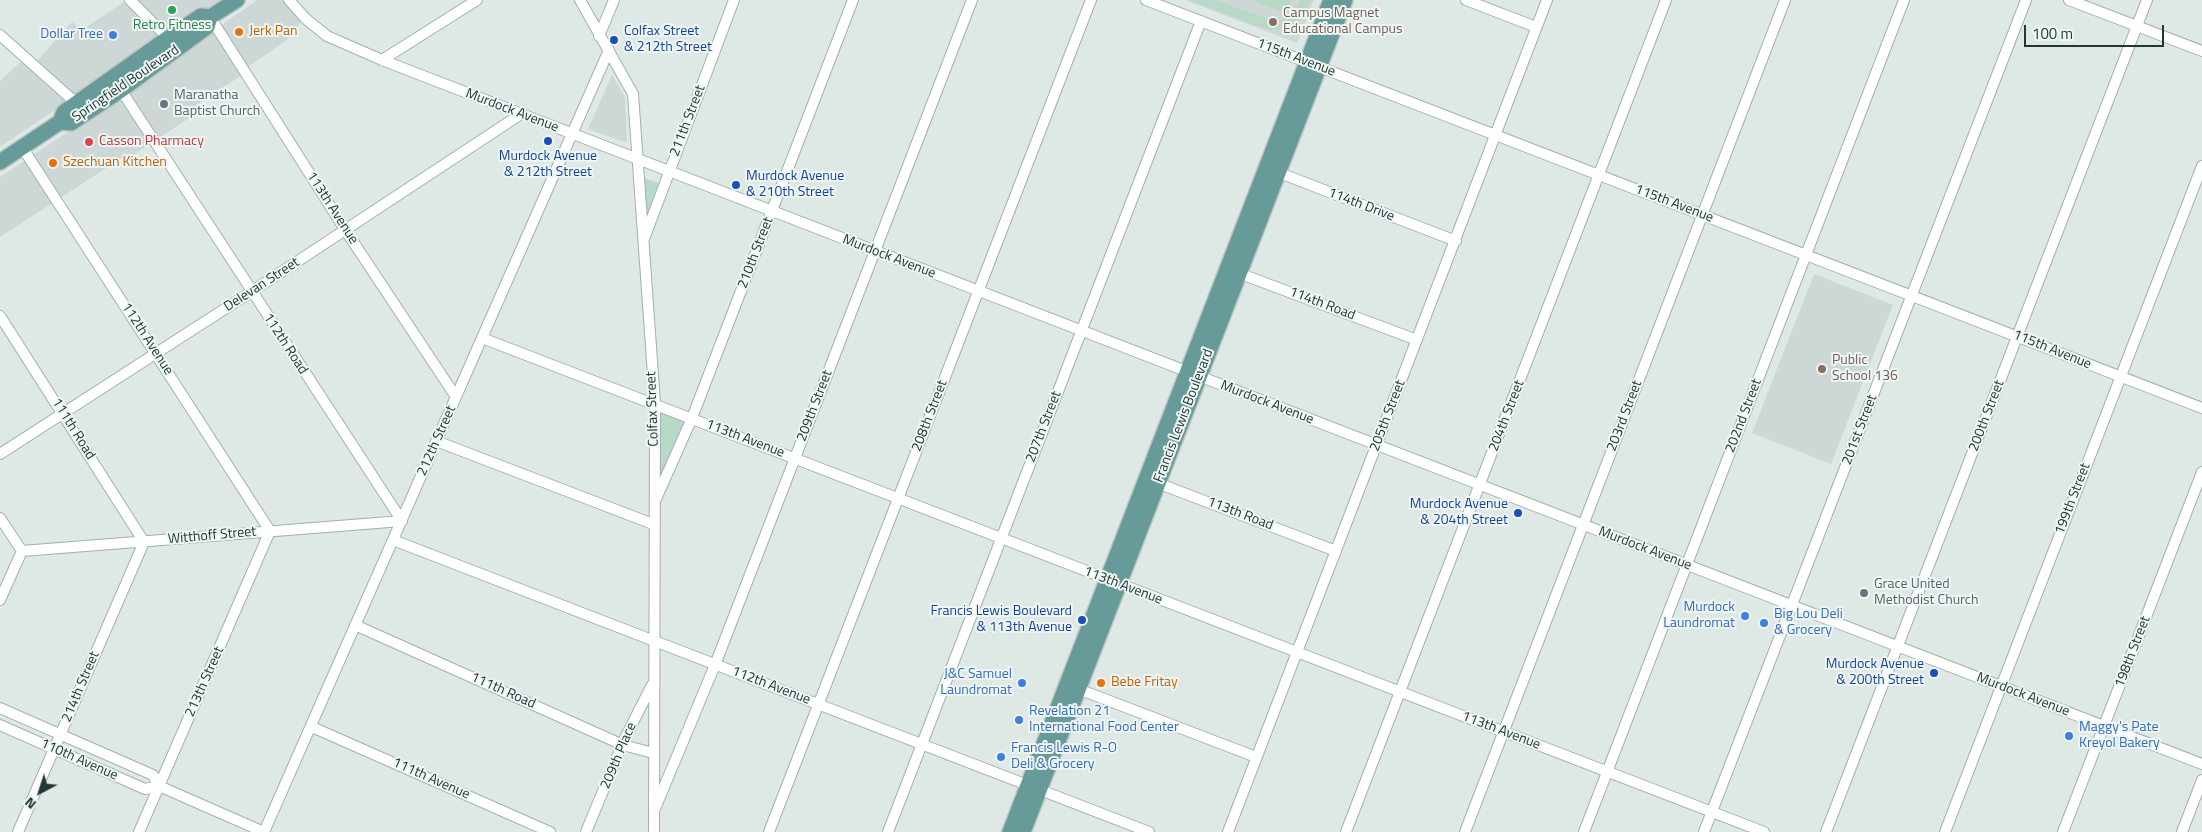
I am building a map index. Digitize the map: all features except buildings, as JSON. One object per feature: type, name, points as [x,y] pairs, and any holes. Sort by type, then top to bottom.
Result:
[{"type":"main road","name":"Springfield Boulevard","points":[[60,122],[71,123],[121,90],[207,27],[210,18],[237,0]]},
{"type":"main road","name":"Francis Lewis Boulevard","points":[[1313,65],[1331,0]]},
{"type":"main road","name":"Francis Lewis Boulevard","points":[[1023,832],[1034,787],[1192,375],[1313,65],[1345,0]]},
{"type":"main road","name":"Springfield Boulevard","points":[[0,162],[60,122],[64,112],[168,38],[201,16],[210,18]]},
{"type":"main road","name":"Francis Lewis Boulevard","points":[[1010,832],[1034,787]]},
{"type":"street","points":[[130,0],[168,38]]},
{"type":"street","name":"Murdock Avenue","points":[[289,0],[327,36],[382,60],[669,170],[772,212],[1192,375],[2202,764]]},
{"type":"street","points":[[382,60],[477,0]]},
{"type":"street","name":"Colfax Street","points":[[580,0],[632,94],[654,404],[654,832]]},
{"type":"street","points":[[599,36],[614,0]]},
{"type":"street","name":"211th Street","points":[[642,242],[734,0]]},
{"type":"street","name":"210th Street","points":[[654,504],[692,418],[853,0]]},
{"type":"street","name":"209th Street","points":[[654,811],[715,665],[972,0]]},
{"type":"street","name":"208th Street","points":[[769,832],[1091,0]]},
{"type":"street","name":"115th Avenue","points":[[1146,0],[2202,408]]},
{"type":"street","points":[[1466,0],[1536,27]]},
{"type":"street","name":"205th Street","points":[[1228,832],[1547,0]]},
{"type":"street","name":"204th Street","points":[[1346,832],[1666,0]]},
{"type":"street","name":"203rd Street","points":[[1465,832],[1785,0]]},
{"type":"street","name":"202nd Street","points":[[1584,832],[1904,0]]},
{"type":"street","name":"201st Street","points":[[1704,832],[2026,0]]},
{"type":"street","points":[[2069,0],[2202,52]]},
{"type":"street","name":"200th Street","points":[[1826,832],[2147,0]]},
{"type":"street","name":"113th Avenue","points":[[210,18],[346,231],[456,397]]},
{"type":"street","name":"207th Street","points":[[888,832],[1201,21]]},
{"type":"street","points":[[0,35],[76,103]]},
{"type":"street","name":"212th Street","points":[[264,832],[312,727],[355,625],[609,50]]},
{"type":"street","name":"112th Road","points":[[121,90],[402,521]]},
{"type":"street","name":"Delevan Street","points":[[0,454],[346,231],[521,114]]},
{"type":"street","name":"112th Avenue","points":[[22,147],[270,531]]},
{"type":"street","name":"199th Street","points":[[1945,832],[2202,166]]},
{"type":"street","name":"114th Drive","points":[[1273,170],[1456,241]]},
{"type":"street","name":"114th Road","points":[[1233,270],[1417,340]]},
{"type":"street","name":"111th Road","points":[[0,316],[144,542]]},
{"type":"street","name":"113th Avenue","points":[[482,338],[1764,832]]},
{"type":"street","points":[[436,441],[653,524]]},
{"type":"street","name":"198th Street","points":[[2063,832],[2202,472]]},
{"type":"street","name":"113th Road","points":[[1151,481],[1336,551]]},
{"type":"street","points":[[0,518],[22,551],[0,600]]},
{"type":"street","name":"Witthoff Street","points":[[22,551],[402,521]]},
{"type":"street","name":"213th Street","points":[[139,832],[270,531]]},
{"type":"street","name":"112th Avenue","points":[[393,540],[1149,832]]},
{"type":"street","name":"214th Street","points":[[18,832],[144,542]]},
{"type":"street","name":"111th Road","points":[[355,625],[623,744],[653,753]]},
{"type":"street","name":"209th Place","points":[[586,832],[623,744],[654,682]]},
{"type":"street","points":[[1072,687],[1256,757]]},
{"type":"street","name":"110th Avenue","points":[[0,708],[153,775],[159,786]]},
{"type":"street","name":"110th Avenue","points":[[0,725],[145,789],[159,786],[264,832]]},
{"type":"street","name":"111th Avenue","points":[[312,727],[550,832]]},
{"type":"street","points":[[2182,832],[2202,780]]},
{"type":"shaded area","points":[[127,0],[227,0],[212,11],[201,12],[0,147],[0,81],[27,56],[35,63],[72,22],[82,30]]},
{"type":"shaded area","points":[[257,0],[285,0],[303,19],[288,39],[241,72],[242,75],[196,105],[200,111],[130,157],[128,154],[0,237],[0,177],[100,111]]},
{"type":"shaded area","name":"Campus Magnet Educational Campus","points":[[1185,0],[1314,0],[1297,43]]},
{"type":"shaded area","points":[[612,75],[625,97],[627,143],[588,129]]},
{"type":"shaded area","name":"Public School 136","points":[[1814,274],[1893,305],[1831,464],[1752,433]]},
{"type":"green space","points":[[1190,0],[1215,0],[1276,22],[1292,15],[1301,0],[1311,0],[1299,21],[1287,28],[1276,30],[1263,28]]},
{"type":"green space","points":[[1251,0],[1291,0],[1286,14]]},
{"type":"green space","points":[[643,178],[662,184],[647,219]]},
{"type":"green space","points":[[657,406],[689,418],[659,485]]},
{"type":"place","name":"Retro Fitness","points":[[172,10]]},
{"type":"place","name":"Campus Magnet Educational Campus","points":[[1273,22]]},
{"type":"place","name":"Jerk Pan","points":[[239,32]]},
{"type":"place","name":"Dollar Tree","points":[[113,35]]},
{"type":"place","name":"Colfax Street & 212th Street","points":[[614,40]]},
{"type":"place","name":"Maranatha Baptist Church","points":[[164,104]]},
{"type":"place","name":"Murdock Avenue & 212th Street","points":[[548,141]]},
{"type":"place","name":"Casson Pharmacy","points":[[89,142]]},
{"type":"place","name":"Szechuan Kitchen","points":[[53,163]]},
{"type":"place","name":"Murdock Avenue & 210th Street","points":[[736,185]]},
{"type":"place","name":"Public School 136","points":[[1822,369]]},
{"type":"place","name":"Murdock Avenue & 204th Street","points":[[1518,513]]},
{"type":"place","name":"Grace United Methodist Church","points":[[1864,593]]},
{"type":"place","name":"Murdock Laundromat","points":[[1745,616]]},
{"type":"place","name":"Francis Lewis Boulevard & 113th Avenue","points":[[1082,620]]},
{"type":"place","name":"Big Lou Deli & Grocery","points":[[1764,623]]},
{"type":"place","name":"Murdock Avenue & 200th Street","points":[[1934,673]]},
{"type":"place","name":"J&C Samuel Laundromat","points":[[1022,683]]},
{"type":"place","name":"Bebe Fritay","points":[[1101,683]]},
{"type":"place","name":"Revelation 21 International Food Center","points":[[1019,720]]},
{"type":"place","name":"Maggy's Pate Kreyol Bakery","points":[[2069,736]]},
{"type":"place","name":"Francis Lewis R-O Deli & Grocery","points":[[1001,757]]}]
